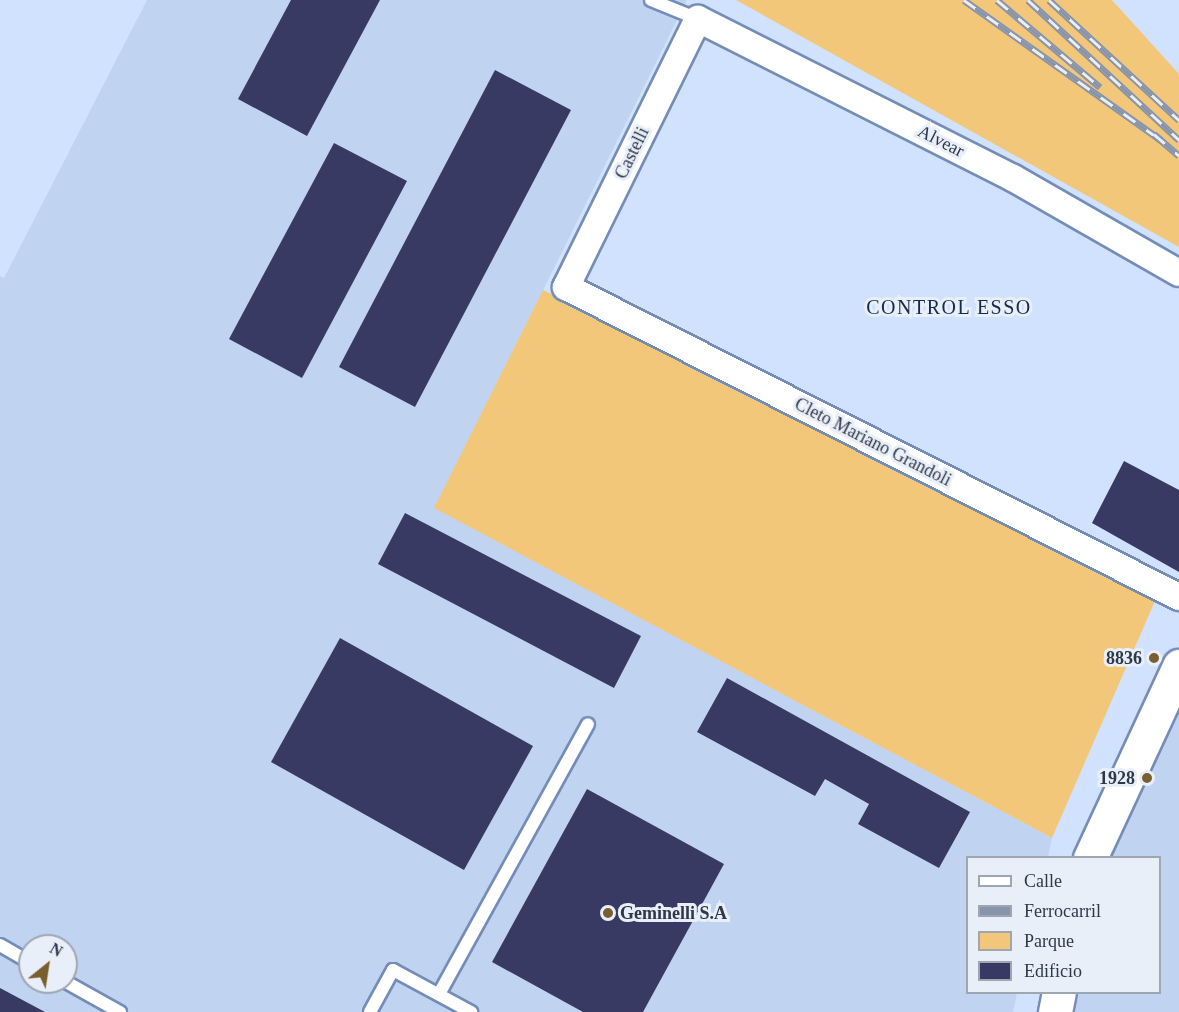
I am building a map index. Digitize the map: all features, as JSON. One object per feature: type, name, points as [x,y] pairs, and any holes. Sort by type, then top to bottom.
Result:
[{"type":"main road","points":[[1091,856],[1179,666]]},
{"type":"main road","points":[[1055,1012],[1059,994]]},
{"type":"street","name":"Alvear","points":[[698,19],[1013,178],[1179,273]]},
{"type":"street","name":"Castelli","points":[[566,287],[698,19]]},
{"type":"street","name":"Cleto Mariano Grandoli","points":[[566,287],[1179,597]]},
{"type":"lane","points":[[651,0],[698,19]]},
{"type":"lane","points":[[439,994],[588,724]]},
{"type":"lane","points":[[0,945],[18,955]]},
{"type":"lane","points":[[370,1012],[393,970],[471,1012]]},
{"type":"lane","points":[[78,989],[120,1012]]},
{"type":"shaded area","points":[[147,0],[687,0],[435,508],[1052,838],[1048,856],[966,856],[966,994],[1017,994],[1013,1012],[0,1012],[0,276],[4,278]]},
{"type":"shaded area","points":[[1179,666],[1179,1012],[1055,1012],[1059,994],[1161,994],[1161,856],[1090,856]]},
{"type":"green space","points":[[736,0],[1112,0],[1179,74],[1179,247]]},
{"type":"green space","points":[[543,290],[1155,601],[1052,838],[434,508]]},
{"type":"building","points":[[291,0],[380,0],[307,136],[238,99]]},
{"type":"building","points":[[495,70],[571,110],[415,407],[339,367]]},
{"type":"building","points":[[334,143],[407,181],[302,378],[229,339]]},
{"type":"building","points":[[1124,461],[1179,490],[1179,572],[1092,523]]},
{"type":"building","points":[[405,513],[641,636],[614,688],[378,564]]},
{"type":"building","points":[[340,638],[533,746],[464,870],[271,762]]},
{"type":"building","points":[[727,678],[970,812],[939,868],[858,824],[869,804],[825,779],[815,796],[697,732]]},
{"type":"building","name":"Geminelli S.A","points":[[587,789],[724,864],[643,1012],[583,1012],[492,962]]},
{"type":"building","points":[[0,988],[45,1012],[0,1012]]},
{"type":"railway","points":[[964,0],[1161,140]]},
{"type":"railway","points":[[997,0],[1100,87]]},
{"type":"railway","points":[[1028,0],[1179,140]]},
{"type":"railway","points":[[1049,0],[1179,120]]},
{"type":"railway","points":[[1154,134],[1179,156]]},
{"type":"place","name":"8836","points":[[1154,658]]},
{"type":"place","name":"1928","points":[[1147,778]]},
{"type":"place","name":"Geminelli S.A","points":[[608,913]]},
{"type":"district","name":"CONTROL ESSO","points":[[949,307]]}]
